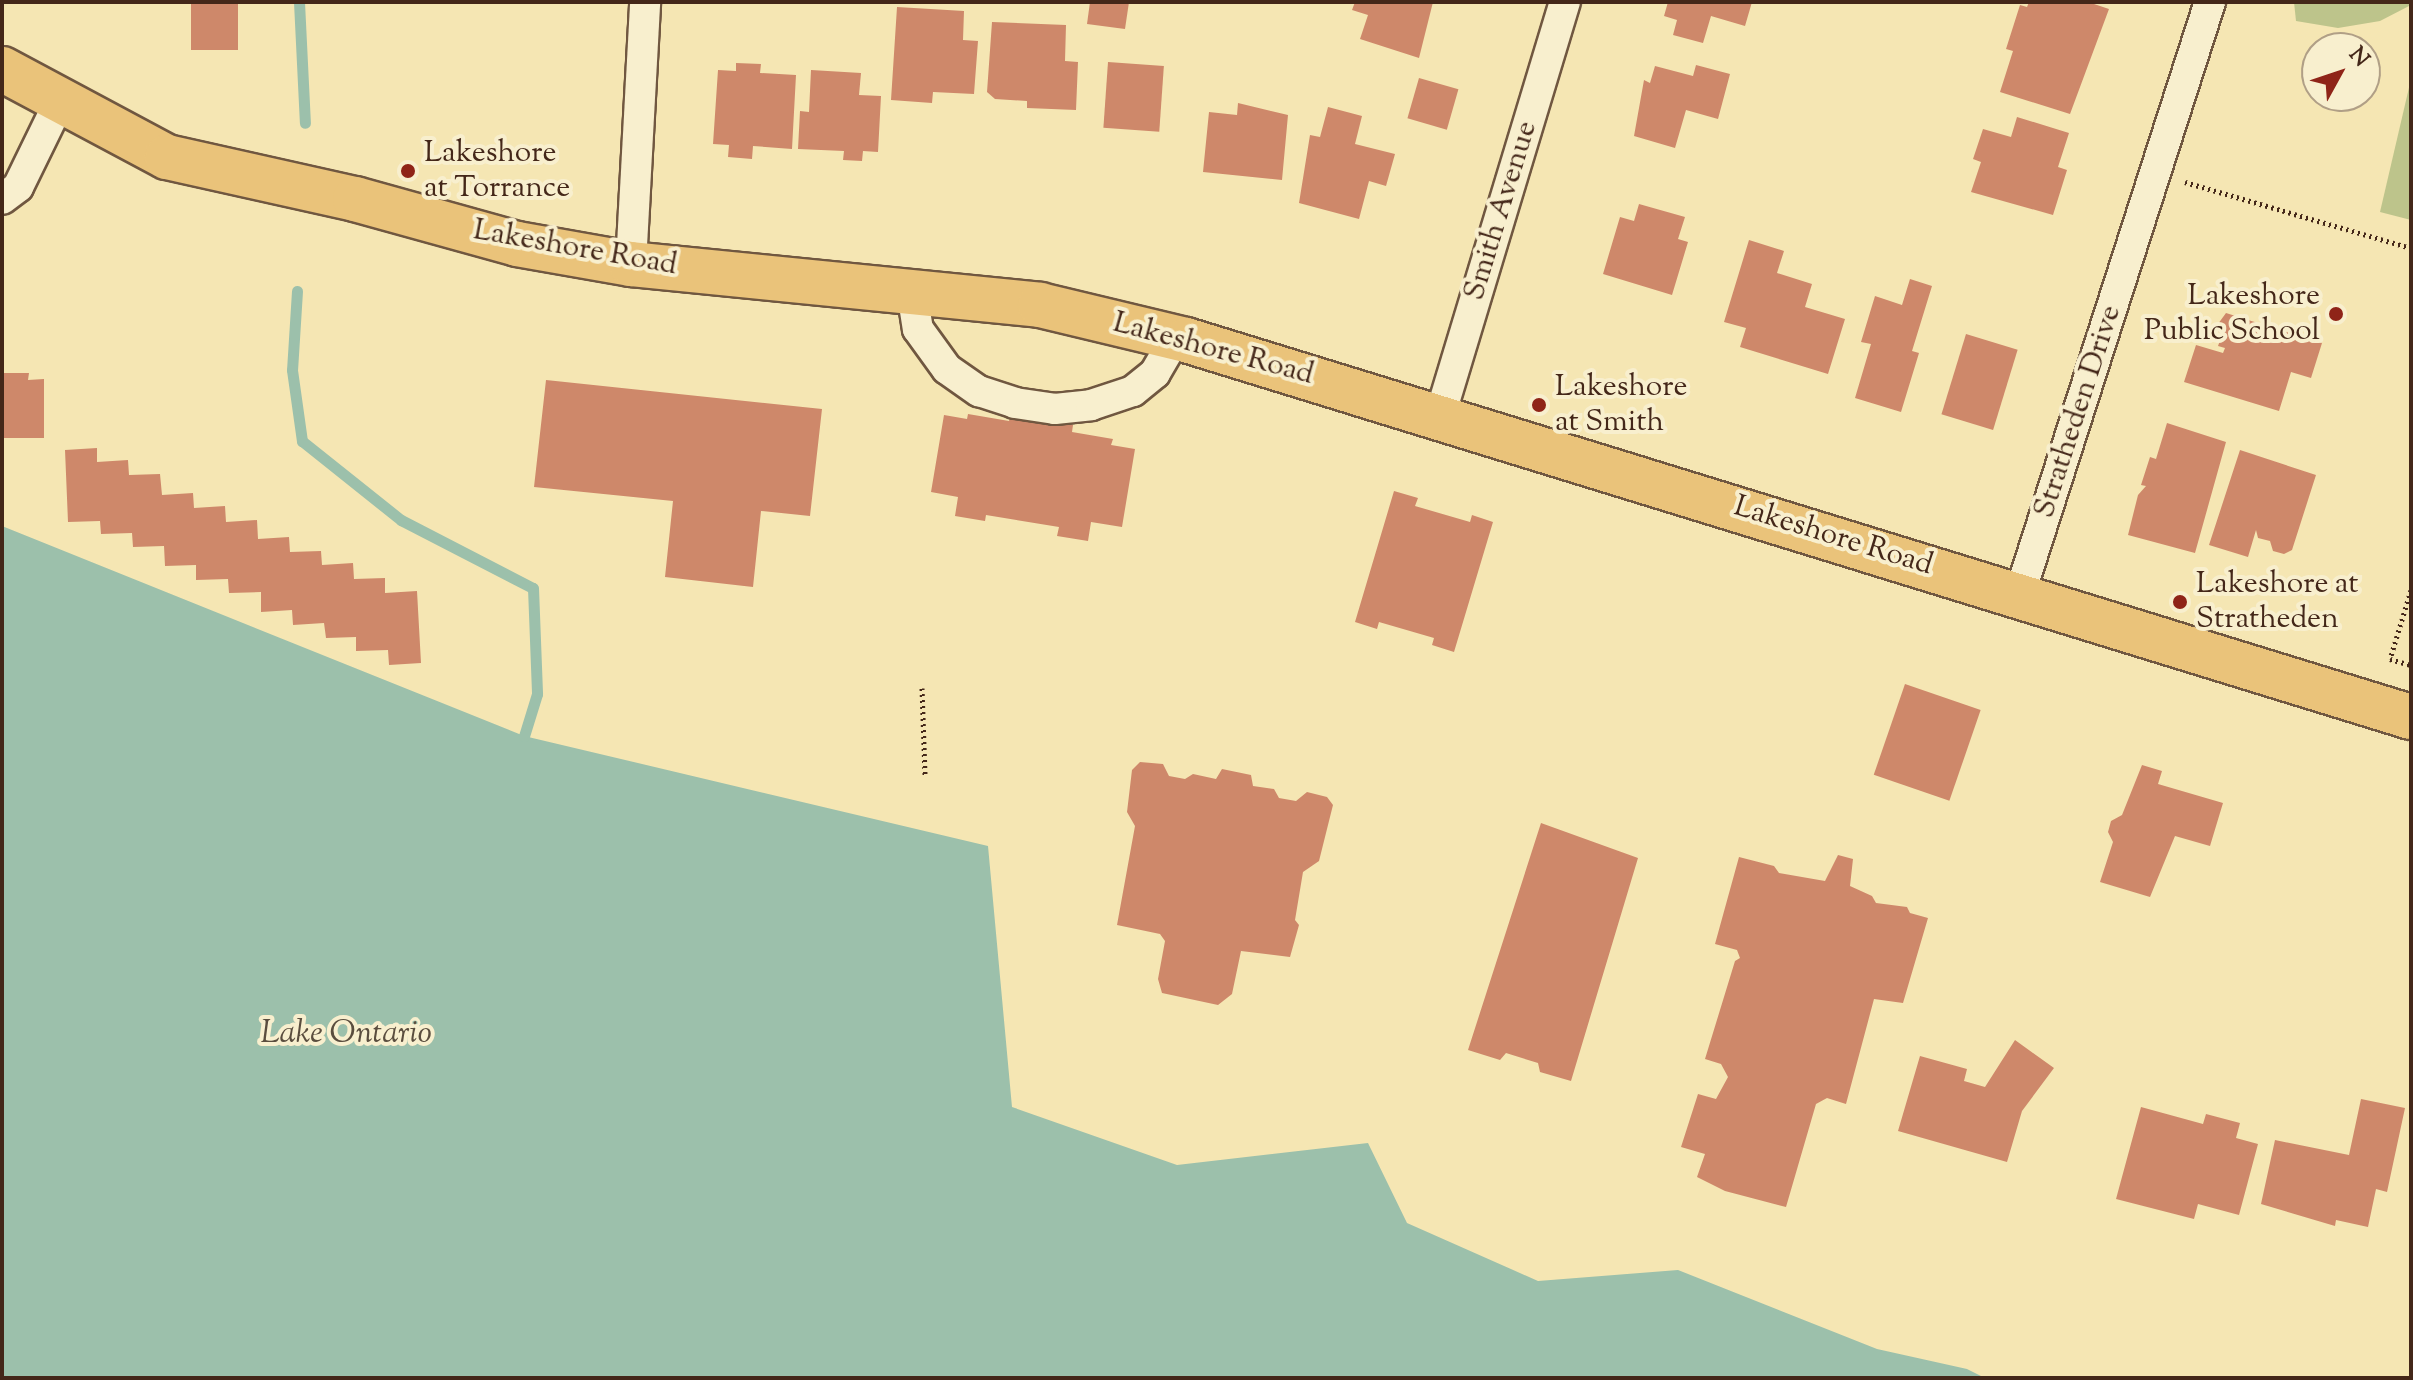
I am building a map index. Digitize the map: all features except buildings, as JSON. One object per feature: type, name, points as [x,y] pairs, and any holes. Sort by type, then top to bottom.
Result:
[{"type":"main road","name":"Lakeshore Road","points":[[2,69],[59,103],[167,157],[355,199],[517,244],[631,264],[1040,305],[1176,337],[2020,593],[2411,717]]},
{"type":"street","points":[[631,264],[645,2]]},
{"type":"street","name":"Smith Avenue","points":[[1439,419],[1565,2]]},
{"type":"street","name":"Stratheden Drive","points":[[2020,593],[2210,2]]},
{"type":"street","points":[[2,199],[18,187],[59,103]]},
{"type":"street","points":[[912,292],[918,329],[947,369],[979,391],[1015,403],[1055,409],[1091,405],[1133,391],[1155,373],[1176,337]]},
{"type":"path","points":[[2157,173],[2411,248]]},
{"type":"path","points":[[2411,590],[2390,659],[2411,665]]},
{"type":"path","points":[[922,688],[925,775]]},
{"type":"green space","points":[[2294,2],[2411,2],[2411,5],[2380,21],[2338,28],[2296,21]]},
{"type":"green space","points":[[2411,79],[2411,220],[2380,212]]},
{"type":"water","name":"Lake Ontario","points":[[2,526],[524,736],[988,846],[1012,1107],[1177,1165],[1368,1143],[1407,1223],[1538,1281],[1678,1270],[1877,1349],[1967,1369],[1985,1378],[2,1378]]},
{"type":"waterway","points":[[299,2],[305,123]]},
{"type":"waterway","points":[[297,291],[292,370],[302,441],[401,520],[533,588],[537,694],[524,736]]},
{"type":"place","name":"Lakeshore at Torrance","points":[[408,171]]},
{"type":"place","name":"Lakeshore Public School","points":[[2336,314]]},
{"type":"place","name":"Lakeshore at Smith","points":[[1539,405]]},
{"type":"place","name":"Lakeshore at Stratheden","points":[[2180,602]]}]
